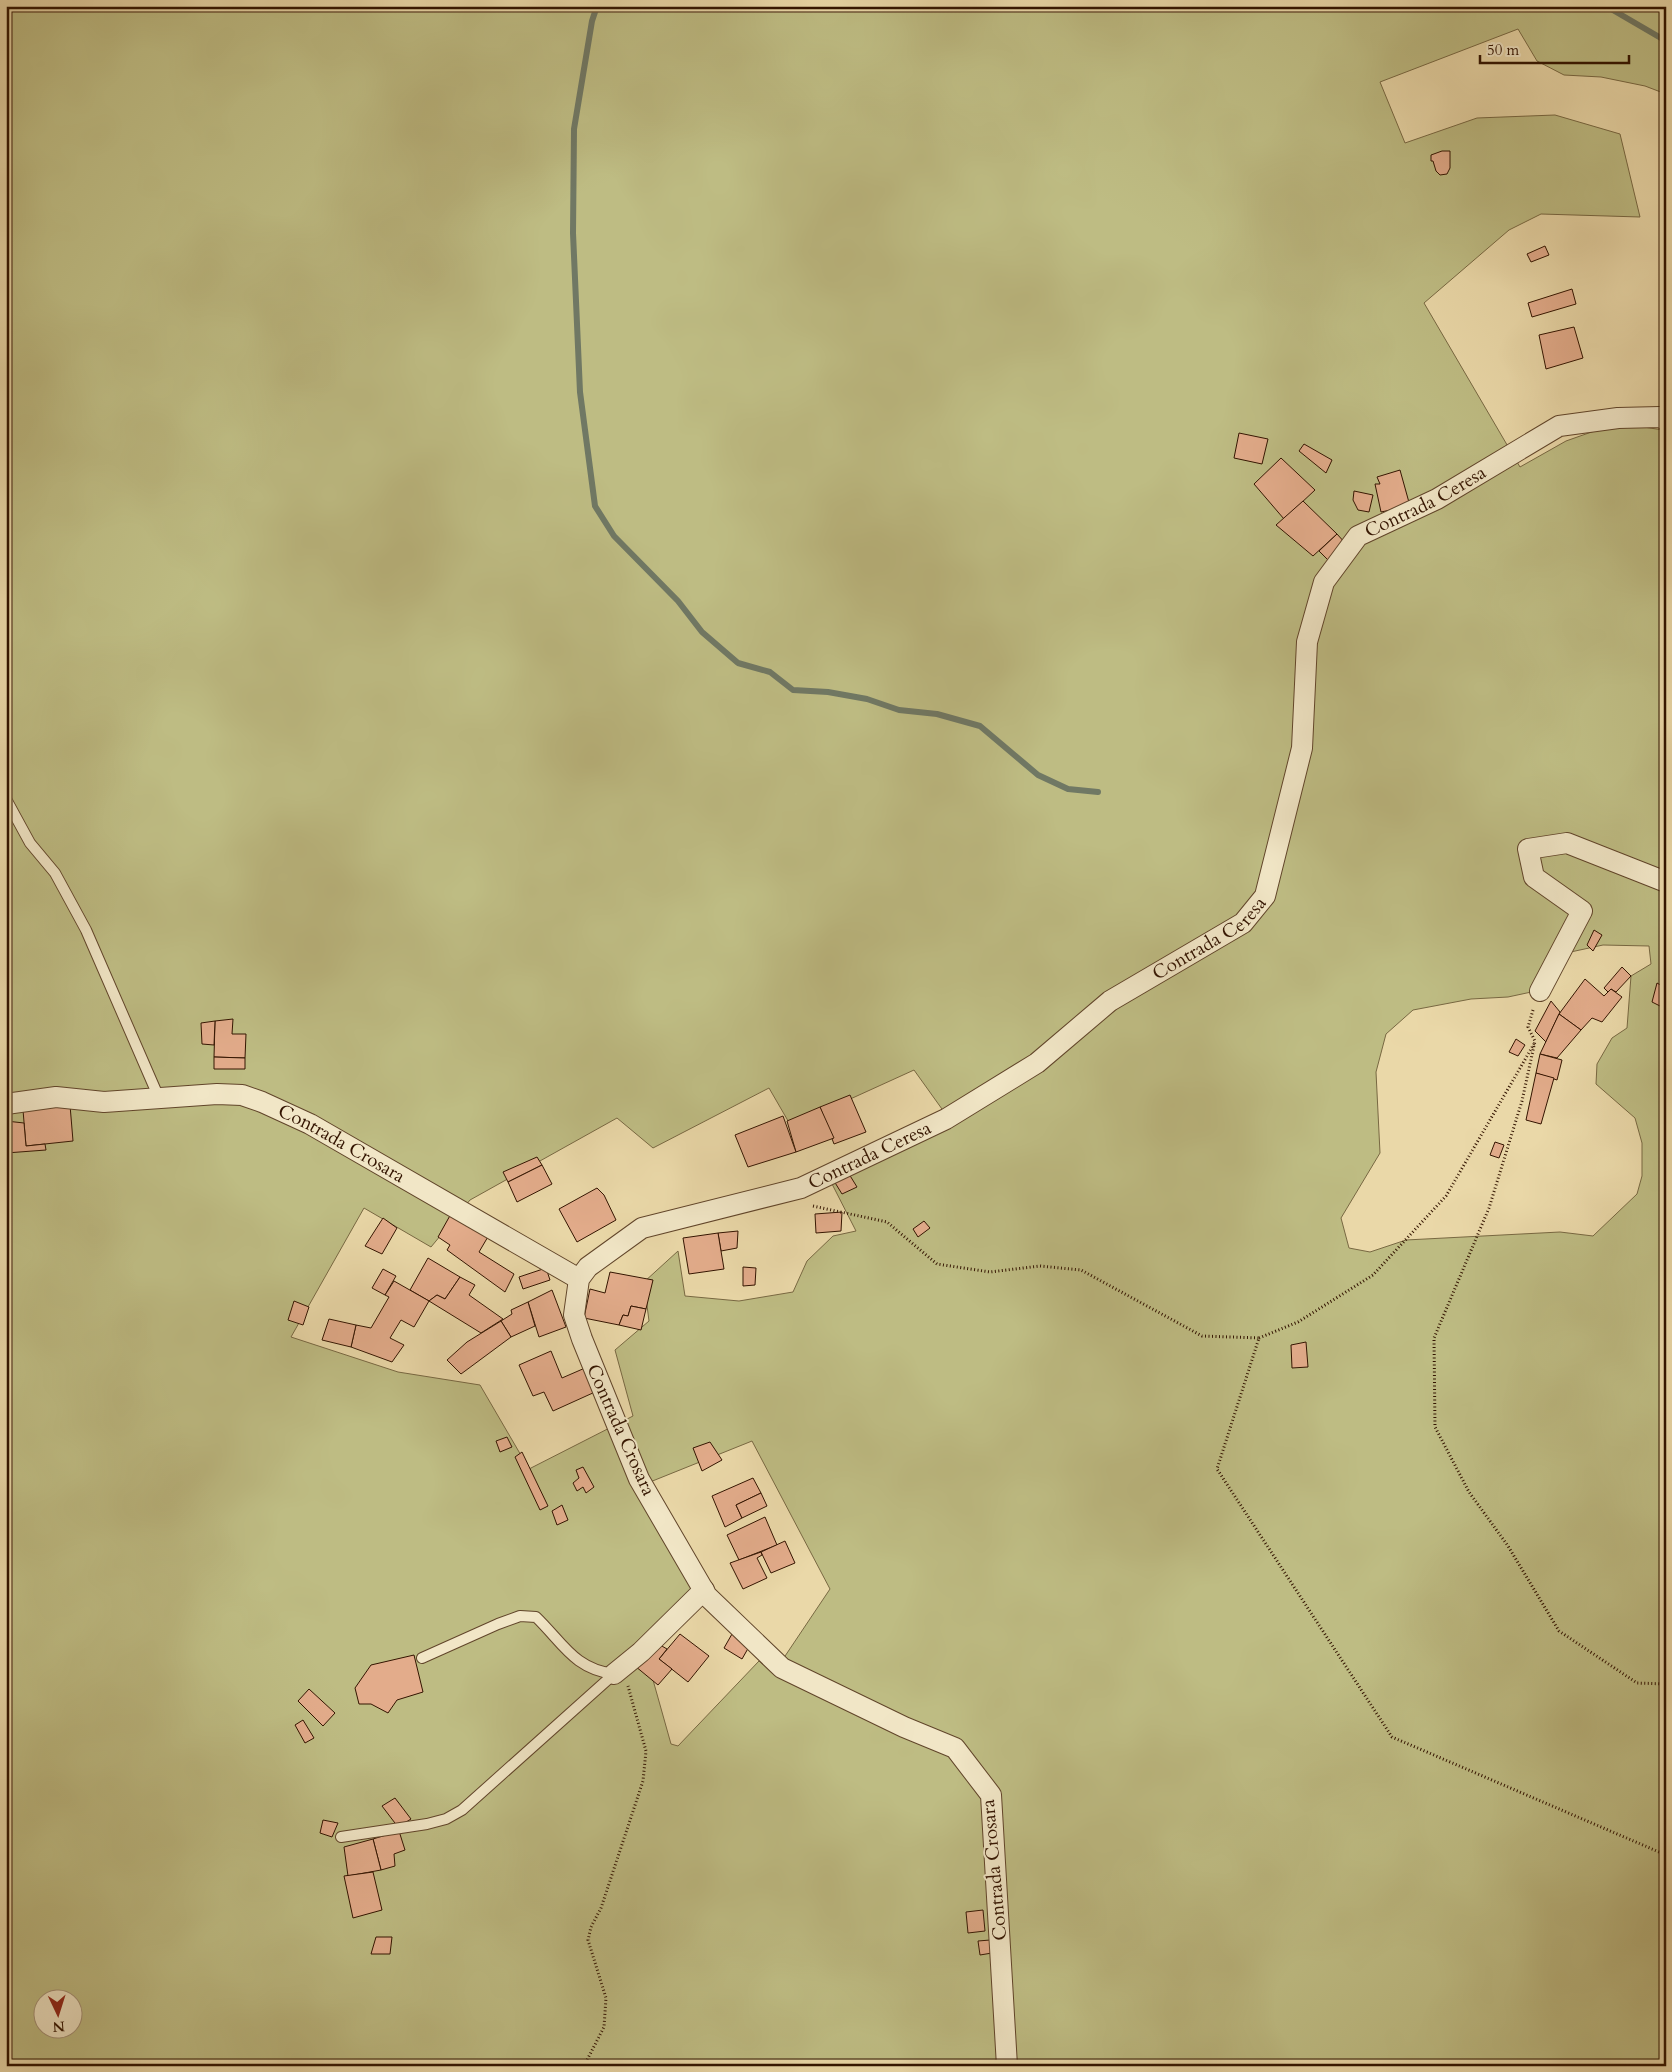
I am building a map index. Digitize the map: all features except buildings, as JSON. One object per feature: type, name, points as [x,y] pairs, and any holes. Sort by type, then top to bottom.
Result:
[{"type":"street","name":"Contrada Ceresa","points":[[579,1279],[588,1267],[642,1228],[801,1188],[946,1119],[1037,1063],[1110,1001],[1243,923],[1265,896],[1302,748],[1307,642],[1324,582],[1358,536],[1437,499],[1559,426],[1618,418],[1660,417],[1666,420]]},
{"type":"street","points":[[1540,991],[1582,911],[1534,877],[1528,848],[1567,843],[1666,882]]},
{"type":"street","name":"Contrada Crosara","points":[[6,1104],[56,1097],[104,1102],[242,1095],[310,1124],[579,1279],[574,1315],[582,1339],[639,1479],[707,1596],[782,1668],[904,1727],[955,1748],[991,1795],[1007,2066]]},
{"type":"street","points":[[618,1670],[641,1652],[704,1590]]},
{"type":"lane","points":[[6,798],[30,843],[54,873],[86,930],[159,1098]]},
{"type":"lane","points":[[422,1658],[520,1616],[536,1617],[577,1661],[597,1672],[618,1670]]},
{"type":"lane","points":[[341,1836],[446,1819],[469,1803],[618,1670]]},
{"type":"path","points":[[1540,991],[1528,1027],[1536,1041],[1522,1101],[1488,1208],[1434,1338],[1435,1427],[1469,1492],[1508,1546],[1559,1631],[1637,1683],[1666,1684]]},
{"type":"path","points":[[808,1206],[818,1206],[887,1222],[937,1264],[990,1272],[1040,1266],[1081,1270],[1202,1336],[1259,1338],[1298,1322],[1373,1275],[1446,1196],[1536,1041]]},
{"type":"path","points":[[1259,1338],[1217,1469],[1392,1737],[1666,1855]]},
{"type":"path","points":[[584,2066],[604,2027],[606,1998],[588,1940],[591,1928],[601,1908],[643,1781],[646,1751],[618,1670]]},
{"type":"shaded area","points":[[6,6],[1666,6],[1666,94],[1645,86],[1601,77],[1564,75],[1537,61],[1518,29],[1380,82],[1405,143],[1477,118],[1555,115],[1620,134],[1640,217],[1541,214],[1509,230],[1424,303],[1520,467],[1566,441],[1617,423],[1663,430],[1666,420],[1666,2066],[6,2066]],"holes":[[[1603,945],[1649,946],[1651,964],[1631,976],[1627,1028],[1612,1038],[1597,1064],[1596,1084],[1635,1118],[1642,1143],[1642,1176],[1637,1194],[1593,1236],[1560,1232],[1406,1240],[1370,1252],[1349,1248],[1341,1218],[1380,1153],[1376,1072],[1386,1034],[1413,1010],[1471,999],[1508,997],[1536,991],[1566,953]],[[914,1070],[952,1123],[831,1182],[856,1231],[833,1236],[807,1261],[793,1292],[739,1301],[685,1296],[678,1251],[644,1282],[649,1321],[615,1350],[633,1416],[529,1469],[480,1385],[398,1372],[291,1337],[364,1208],[431,1247],[470,1200],[617,1118],[653,1148],[769,1088],[791,1126]],[[752,1441],[830,1589],[773,1674],[759,1661],[678,1746],[671,1744],[644,1648],[695,1597],[650,1482]]]},
{"type":"waterway","points":[[597,6],[592,21],[574,129],[573,233],[580,392],[595,506],[614,536],[678,601],[702,632],[738,663],[770,672],[793,690],[828,692],[867,699],[899,710],[937,714],[980,726],[1038,775],[1068,789],[1098,792]]},
{"type":"waterway","points":[[1606,6],[1666,41]]}]
